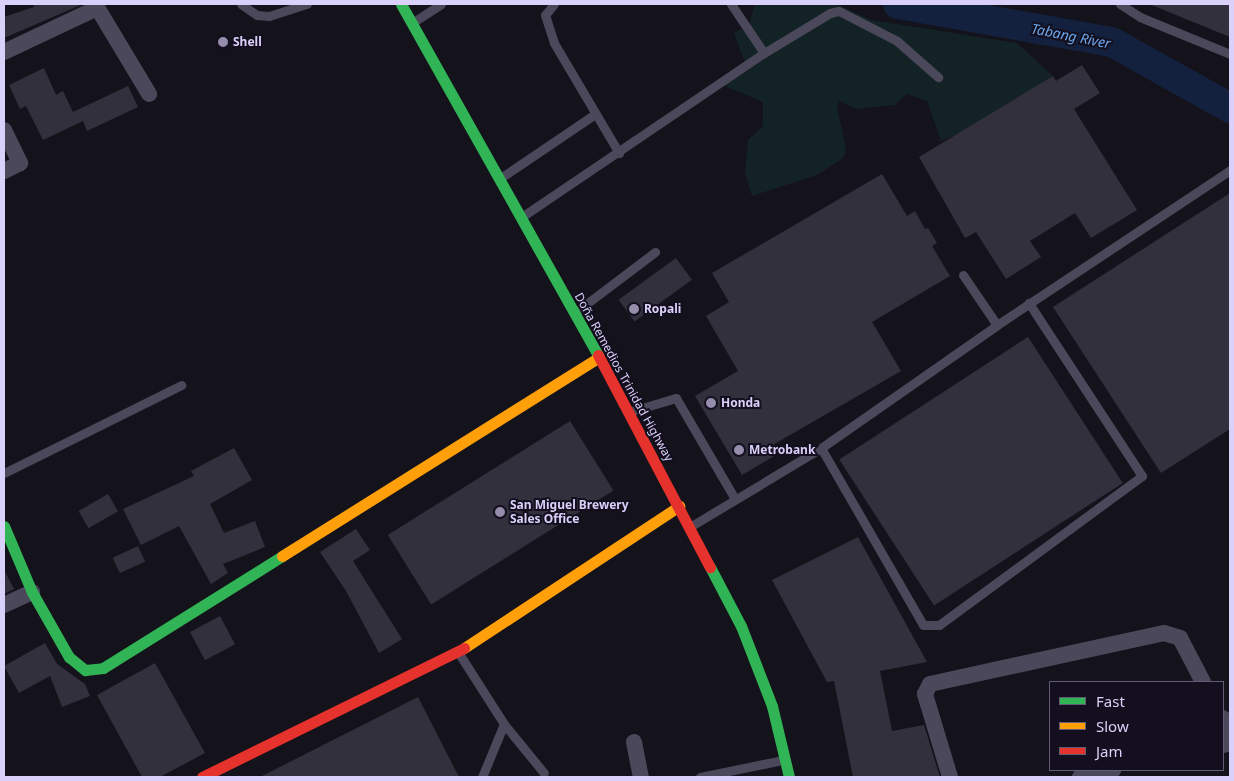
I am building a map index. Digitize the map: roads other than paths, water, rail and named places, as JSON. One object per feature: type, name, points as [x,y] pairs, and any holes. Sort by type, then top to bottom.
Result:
[{"type":"main road","name":"Doña Remedios Trinidad Highway","points":[[401,4],[413,22],[573,314],[630,412],[748,642],[772,706],[790,777]]},
{"type":"main road","points":[[4,526],[32,592],[69,657],[85,670],[102,668],[598,358]]},
{"type":"main road","points":[[202,777],[458,652],[679,506]]},
{"type":"street","points":[[4,52],[96,6],[149,94]]},
{"type":"street","points":[[4,130],[20,163],[4,171]]},
{"type":"street","points":[[4,605],[32,592]]},
{"type":"street","points":[[950,777],[925,694],[930,684],[1164,632],[1180,638],[1202,681]]},
{"type":"street","points":[[1224,720],[1230,732]]},
{"type":"street","points":[[634,742],[641,777]]},
{"type":"street","points":[[1080,777],[1108,771]]},
{"type":"lane","points":[[241,4],[257,16],[269,16],[306,4]]},
{"type":"lane","points":[[413,22],[441,4]]},
{"type":"lane","points":[[554,4],[545,15],[546,25],[595,114],[619,153]]},
{"type":"lane","points":[[731,4],[764,53]]},
{"type":"lane","points":[[1120,4],[1140,17],[1230,54]]},
{"type":"lane","points":[[520,218],[619,153],[764,53],[830,13],[838,12],[897,41],[938,78]]},
{"type":"lane","points":[[499,179],[595,114]]},
{"type":"lane","points":[[690,527],[821,448],[1029,303],[1230,170]]},
{"type":"lane","points":[[573,314],[655,252]]},
{"type":"lane","points":[[963,274],[997,325]]},
{"type":"lane","points":[[821,448],[922,625],[939,625],[1142,476],[1029,303]]},
{"type":"lane","points":[[4,472],[181,385]]},
{"type":"lane","points":[[630,412],[676,398],[735,499]]},
{"type":"lane","points":[[458,652],[504,724],[544,774]]},
{"type":"lane","points":[[482,777],[504,724]]},
{"type":"lane","points":[[700,777],[786,760]]},
{"type":"waterway","name":"Tabang River","points":[[898,4],[1112,42],[1230,108]]},
{"type":"place","name":"Shell","points":[[223,42]]},
{"type":"place","name":"Ropali","points":[[634,309]]},
{"type":"place","name":"Honda","points":[[711,403]]},
{"type":"place","name":"Metrobank","points":[[739,450]]},
{"type":"place","name":"San Miguel Brewery Sales Office","points":[[500,512]]}]
